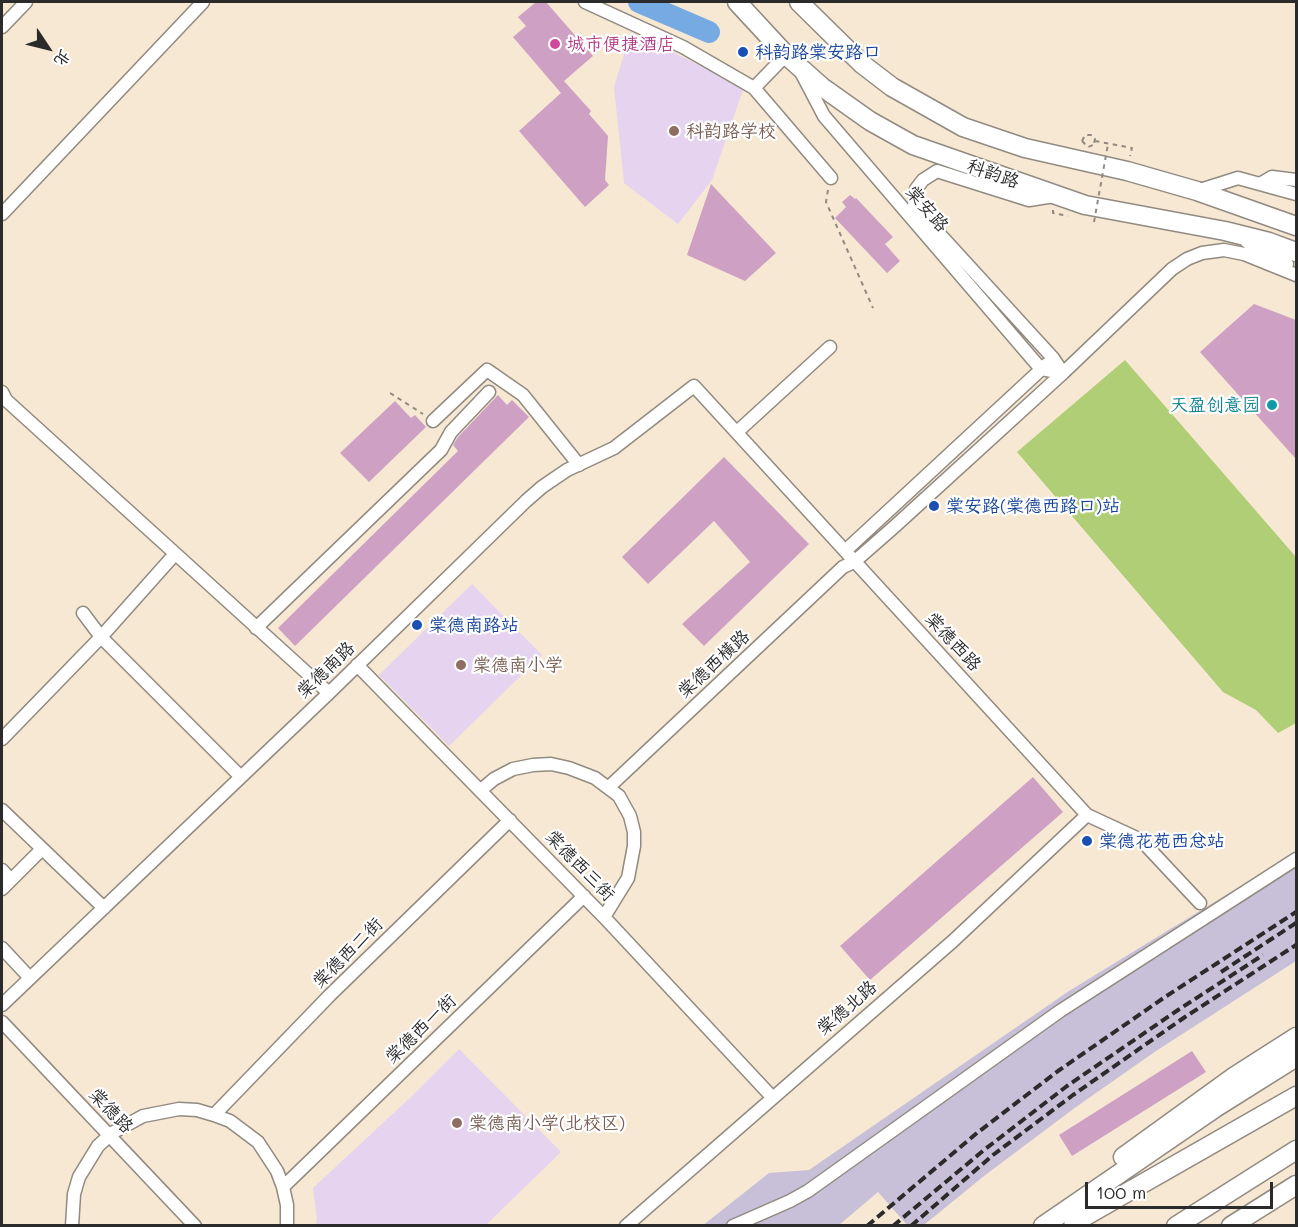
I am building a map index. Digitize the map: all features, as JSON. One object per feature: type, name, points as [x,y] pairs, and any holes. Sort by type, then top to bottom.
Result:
[{"type":"highway","name":"科韵路","points":[[737,2],[792,60],[843,103],[913,146],[1085,205],[1225,231],[1269,242],[1296,252]]},
{"type":"highway","name":"科韵路","points":[[799,2],[847,51],[891,87],[963,127],[1024,148],[1127,171],[1197,191],[1296,226]]},
{"type":"highway","points":[[1068,1219],[1133,1149],[1235,1076],[1296,1036]]},
{"type":"highway","points":[[1068,1219],[1215,1108],[1296,1057]]},
{"type":"highway","points":[[1043,1226],[1084,1217],[1296,1096]]},
{"type":"highway","points":[[1176,1226],[1296,1150]]},
{"type":"highway","points":[[1231,1226],[1296,1185]]},
{"type":"street","points":[[2,27],[26,2]]},
{"type":"street","points":[[2,214],[202,2]]},
{"type":"street","points":[[585,2],[602,6],[682,47],[754,88],[831,178]]},
{"type":"street","points":[[754,88],[792,60]]},
{"type":"street","name":"棠安路","points":[[792,60],[824,116],[1041,369]]},
{"type":"street","name":"棠安路","points":[[1056,195],[1029,200],[937,171],[923,180],[916,189],[914,206],[1053,358],[1063,373]]},
{"type":"street","points":[[1260,184],[1272,177],[1296,180]]},
{"type":"street","points":[[1197,191],[1239,178],[1296,194]]},
{"type":"street","points":[[1225,231],[1296,270]]},
{"type":"street","points":[[849,564],[1063,373],[1172,269],[1187,259],[1203,253],[1224,250],[1244,254],[1296,275]]},
{"type":"street","points":[[737,432],[830,347]]},
{"type":"street","points":[[845,551],[1053,358]]},
{"type":"street","points":[[1041,369],[1063,373]]},
{"type":"street","points":[[433,421],[487,370],[523,395],[579,465]]},
{"type":"street","name":"棠德西路","points":[[694,386],[845,551],[849,564],[1086,814],[1141,840],[1200,903]]},
{"type":"street","name":"棠德南路","points":[[2,1005],[329,693],[526,501],[542,487],[614,448],[694,386]]},
{"type":"street","points":[[2,392],[6,400],[329,693]]},
{"type":"street","points":[[256,628],[441,450],[451,432],[489,392]]},
{"type":"street","points":[[2,739],[101,637],[176,554]]},
{"type":"street","name":"棠德西横路","points":[[609,787],[849,564]]},
{"type":"street","points":[[83,614],[101,637],[241,777]]},
{"type":"street","name":"棠德西三街","points":[[357,665],[584,896],[772,1097]]},
{"type":"street","points":[[481,790],[494,779],[513,769],[542,765],[569,768],[595,778],[619,796],[628,811],[634,832],[634,846],[628,878],[604,917]]},
{"type":"street","points":[[2,810],[104,908]]},
{"type":"street","name":"棠德北路","points":[[626,1226],[953,941],[1086,814]]},
{"type":"street","name":"棠德西二街","points":[[214,1115],[330,995],[510,820]]},
{"type":"street","points":[[2,889],[42,849]]},
{"type":"street","points":[[733,1226],[808,1191],[1060,1011],[1296,859]]},
{"type":"street","points":[[2,870],[11,880]]},
{"type":"street","name":"棠德西一街","points":[[283,1187],[584,896]]},
{"type":"street","points":[[2,948],[30,978]]},
{"type":"street","name":"棠德路","points":[[2,1022],[195,1226]]},
{"type":"street","points":[[72,1226],[74,1194],[80,1177],[88,1161],[110,1135],[127,1123],[143,1116],[161,1111],[188,1110],[214,1115],[237,1126],[258,1142],[277,1171],[283,1187],[287,1205],[287,1226]]},
{"type":"path","points":[[1095,139],[1092,135],[1087,134],[1083,141],[1088,147],[1095,141],[1132,148]]},
{"type":"path","points":[[1094,222],[1108,144]]},
{"type":"path","points":[[831,178],[826,201],[873,308]]},
{"type":"path","points":[[390,393],[433,421]]},
{"type":"shaded area","name":"科韵路学校","points":[[631,32],[744,87],[712,180],[678,224],[624,183],[614,87]]},
{"type":"shaded area","name":"棠德南小学","points":[[472,584],[542,655],[449,746],[379,675]]},
{"type":"shaded area","points":[[1296,852],[1296,961],[1156,1051],[1076,1107],[984,1176],[924,1225],[907,1225],[878,1192],[839,1225],[702,1226],[769,1173],[809,1170],[1069,991]]},
{"type":"shaded area","name":"棠德南小学(北校区)","points":[[459,1049],[561,1152],[486,1225],[316,1225],[313,1188]]},
{"type":"green space","points":[[1125,360],[1296,557],[1296,723],[1278,733],[1256,710],[1223,692],[1017,452]]},
{"type":"building","points":[[536,2],[546,2],[593,56],[564,81],[591,111],[589,114],[608,136],[605,180],[609,185],[585,207],[519,131],[561,93],[513,37],[526,26],[518,17]]},
{"type":"building","points":[[711,184],[776,253],[745,281],[687,255]]},
{"type":"building","points":[[850,195],[856,198],[893,237],[885,244],[900,261],[887,273],[835,218],[846,207],[842,202]]},
{"type":"building","name":"天盈创意园","points":[[1254,304],[1296,320],[1296,459],[1200,352]]},
{"type":"building","points":[[498,395],[507,405],[512,400],[529,417],[295,646],[278,628],[458,451],[453,445],[458,437]]},
{"type":"building","points":[[395,401],[411,418],[415,415],[426,427],[369,482],[340,453]]},
{"type":"building","points":[[724,457],[809,544],[704,646],[682,624],[750,562],[714,521],[648,584],[622,557]]},
{"type":"building","points":[[1033,777],[1063,812],[870,980],[840,946]]},
{"type":"building","points":[[1192,1051],[1206,1072],[1072,1156],[1059,1135]]},
{"type":"waterway","points":[[639,2],[709,32]]},
{"type":"railway","points":[[867,1226],[977,1133],[1058,1071],[1165,997],[1296,912]]},
{"type":"railway","points":[[1221,972],[1296,923]]},
{"type":"railway","points":[[911,1226],[993,1155],[1073,1095],[1185,1017],[1296,945]]},
{"type":"railway","points":[[893,1226],[984,1150],[1067,1086],[1263,955]]},
{"type":"place","name":"城市便捷酒店","points":[[555,44]]},
{"type":"place","name":"科韵路棠安路口","points":[[743,52]]},
{"type":"place","name":"科韵路学校","points":[[674,131]]},
{"type":"place","name":"天盈创意园","points":[[1272,405]]},
{"type":"place","name":"棠安路(棠德西路口)站","points":[[934,506]]},
{"type":"place","name":"棠德南路站","points":[[417,625]]},
{"type":"place","name":"棠德南小学","points":[[461,665]]},
{"type":"place","name":"棠德花苑西总站","points":[[1087,841]]},
{"type":"place","name":"棠德南小学(北校区)","points":[[457,1123]]}]
